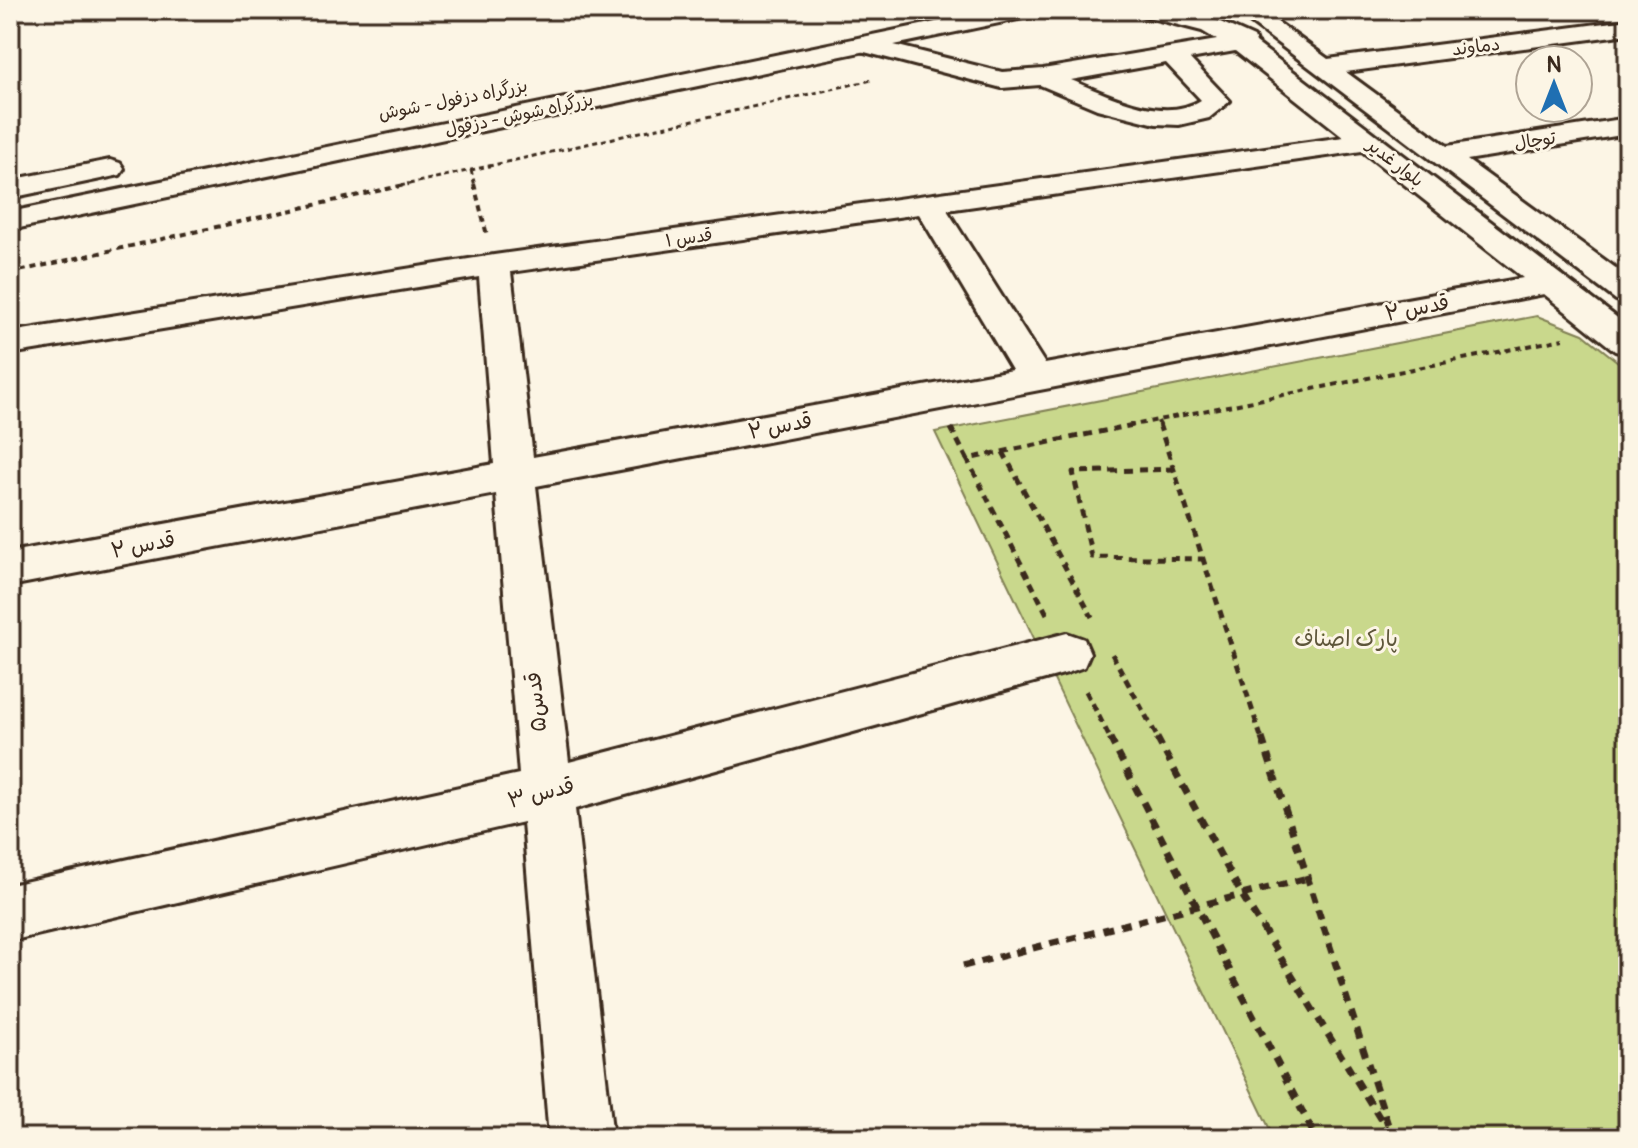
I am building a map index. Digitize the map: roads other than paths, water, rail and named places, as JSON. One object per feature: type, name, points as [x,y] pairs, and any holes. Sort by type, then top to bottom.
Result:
[{"type":"main road","name":"بزرگراه شوش - دزفول","points":[[10,221],[1028,10]]},
{"type":"main road","name":"بلوار غدیر","points":[[1148,10],[1210,26],[1239,42],[1628,343]]},
{"type":"main road","name":"بلوار غدیر","points":[[1246,10],[1620,281]]},
{"type":"main road","name":"دماوند","points":[[1324,67],[1628,27]]},
{"type":"main road","points":[[862,44],[1002,80],[1043,77],[1283,36]]},
{"type":"main road","points":[[1043,77],[1128,113],[1158,115],[1208,110],[1217,101],[1172,55]]},
{"type":"main road","name":"توچال","points":[[1443,155],[1628,126]]},
{"type":"main road","name":"قدس ۱","points":[[10,343],[494,265],[1369,142]]},
{"type":"main road","points":[[10,189],[134,164]]},
{"type":"main road","points":[[928,204],[1036,379]]},
{"type":"main road","name":"قدس۵","points":[[494,265],[581,1138]]},
{"type":"main road","name":"قدس ۲","points":[[10,569],[1550,283]]},
{"type":"main road","name":"قدس ۳","points":[[10,913],[545,793],[1092,644]]},
{"type":"park label","name":"پارک اصناف","points":[[1346,639]]}]
